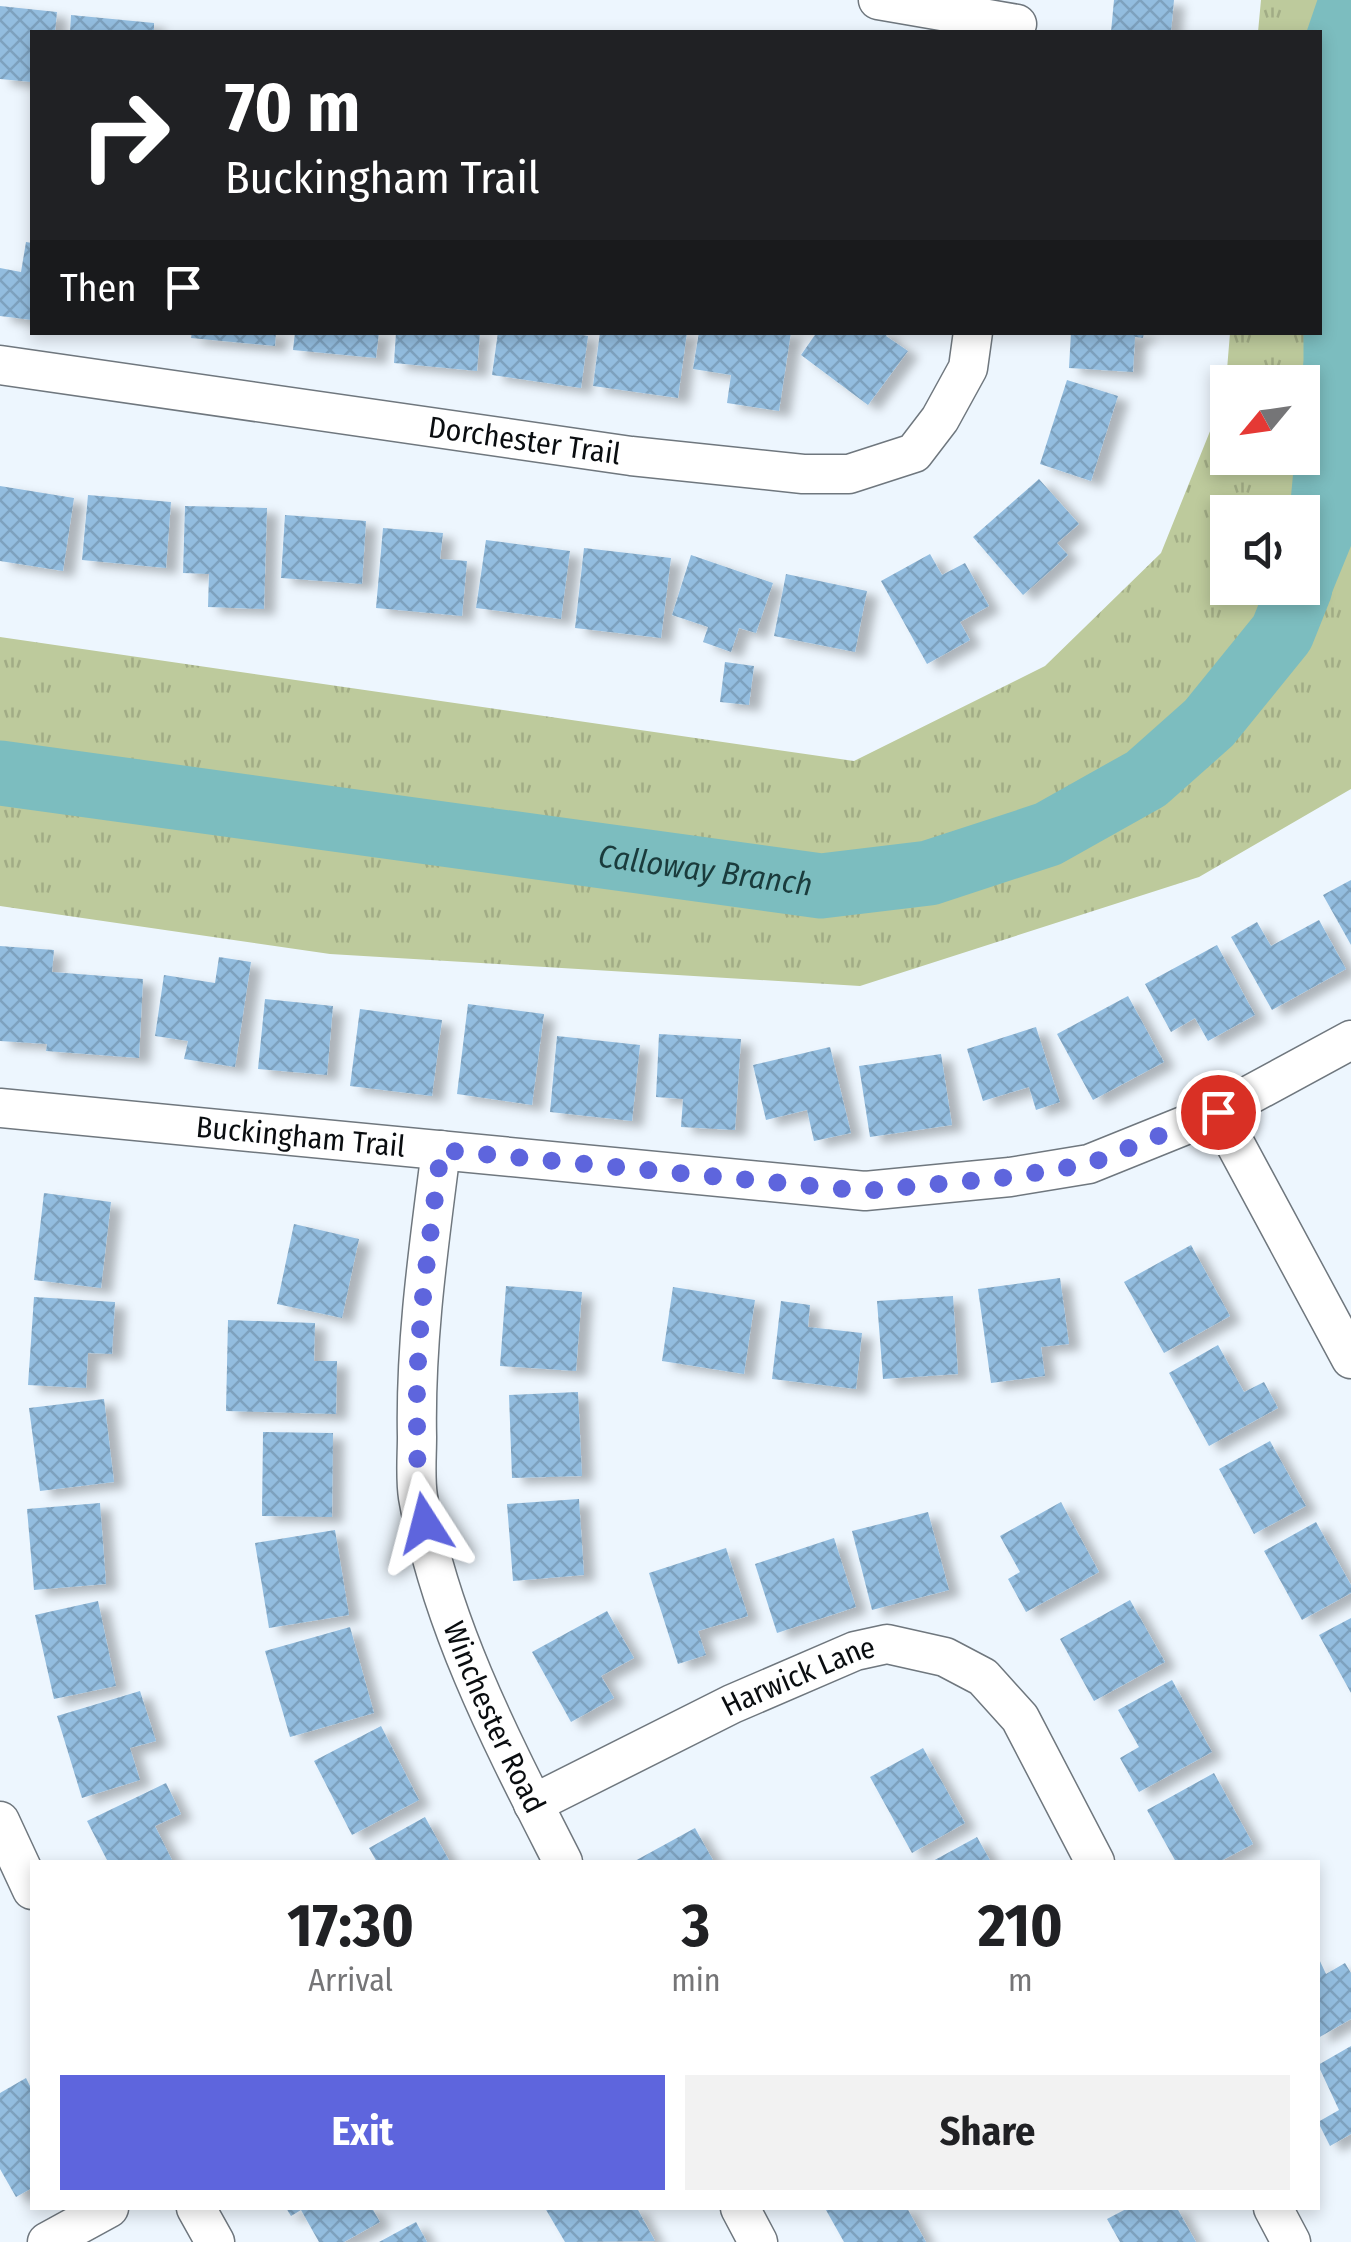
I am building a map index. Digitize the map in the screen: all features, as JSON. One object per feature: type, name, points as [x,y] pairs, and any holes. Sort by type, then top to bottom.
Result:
[{"type":"street","points":[[878,0],[1018,19]]},
{"type":"street","name":"Dorchester Trail","points":[[0,365],[632,456],[803,474],[850,474],[914,453],[940,418],[968,368],[973,335]]},
{"type":"street","name":"Buckingham Trail","points":[[0,1108],[865,1191],[1010,1177],[1089,1164],[1218,1112],[1351,1040]]},
{"type":"street","points":[[1218,1112],[1351,1359]]},
{"type":"street","name":"Winchester Road","points":[[441,1150],[423,1293],[416,1389],[418,1495],[439,1580],[467,1667],[561,1860]]},
{"type":"street","name":"Harwick Lane","points":[[533,1804],[732,1704],[855,1651],[887,1644],[945,1657],[983,1677],[1020,1718],[1094,1860]]},
{"type":"street","points":[[0,1821],[30,1886]]},
{"type":"street","points":[[47,2242],[105,2210]]},
{"type":"street","points":[[197,2210],[215,2242]]},
{"type":"street","points":[[741,2210],[758,2242]]},
{"type":"street","points":[[1274,2210],[1291,2242]]},
{"type":"green space","points":[[1261,0],[1351,0],[1351,789],[1199,877],[860,986],[330,954],[0,906],[0,637],[854,761],[1045,666],[1161,553],[1210,431],[1210,475],[1320,475],[1320,365],[1227,365],[1230,335],[1322,335],[1322,30],[1258,30]]},
{"type":"building","points":[[1114,0],[1174,0],[1171,30],[1111,30]]},
{"type":"building","points":[[0,6],[57,12],[55,30],[30,30],[30,82],[0,79]]},
{"type":"building","points":[[71,15],[154,23],[154,30],[70,30]]},
{"type":"building","points":[[26,242],[30,243],[30,320],[0,316],[0,268],[21,272]]},
{"type":"building","points":[[192,335],[276,335],[275,346],[191,338]]},
{"type":"building","points":[[295,335],[379,335],[376,358],[293,350]]},
{"type":"building","points":[[396,335],[480,335],[477,371],[394,363]]},
{"type":"building","points":[[498,335],[588,336],[581,388],[492,375]]},
{"type":"building","points":[[600,335],[687,335],[678,398],[593,386]]},
{"type":"building","points":[[699,335],[791,335],[779,411],[727,403],[731,375],[693,369]]},
{"type":"building","points":[[815,335],[887,335],[908,351],[868,405],[801,355]]},
{"type":"building","points":[[1071,335],[1144,335],[1135,337],[1133,372],[1069,368]]},
{"type":"building","points":[[1067,380],[1118,396],[1091,481],[1040,464]]},
{"type":"building","points":[[1039,479],[1079,524],[1057,543],[1068,555],[1023,595],[973,537]]},
{"type":"building","points":[[0,486],[74,498],[63,571],[0,561]]},
{"type":"building","points":[[88,495],[171,502],[166,568],[82,560]]},
{"type":"building","points":[[185,506],[267,508],[264,609],[208,607],[209,574],[183,573]]},
{"type":"building","points":[[285,515],[366,521],[362,584],[281,578]]},
{"type":"building","points":[[383,528],[443,533],[440,559],[467,561],[462,616],[376,608]]},
{"type":"building","points":[[486,540],[570,551],[561,619],[476,608]]},
{"type":"building","points":[[584,548],[671,558],[661,638],[575,628]]},
{"type":"building","points":[[930,554],[942,575],[965,563],[989,606],[960,622],[970,640],[927,664],[881,581]]},
{"type":"building","points":[[691,555],[773,583],[756,633],[739,628],[731,652],[703,642],[708,627],[672,615]]},
{"type":"building","points":[[786,574],[867,591],[855,652],[774,636]]},
{"type":"building","points":[[725,662],[754,666],[749,705],[720,702]]},
{"type":"building","points":[[1351,880],[1351,945],[1323,895]]},
{"type":"building","points":[[1319,920],[1346,969],[1272,1010],[1231,937],[1257,922],[1271,946]]},
{"type":"building","points":[[1217,945],[1255,1015],[1208,1041],[1195,1018],[1171,1032],[1145,984]]},
{"type":"building","points":[[0,946],[54,950],[52,972],[143,979],[139,1058],[46,1051],[47,1044],[0,1041]]},
{"type":"building","points":[[219,957],[251,962],[235,1067],[184,1059],[188,1041],[155,1036],[164,975],[215,983]]},
{"type":"building","points":[[1128,996],[1164,1062],[1093,1100],[1057,1034]]},
{"type":"building","points":[[265,999],[333,1006],[327,1075],[258,1069]]},
{"type":"building","points":[[468,1004],[544,1014],[532,1105],[457,1094]]},
{"type":"building","points":[[360,1009],[442,1020],[432,1096],[350,1086]]},
{"type":"building","points":[[1036,1027],[1060,1102],[1036,1110],[1029,1087],[983,1101],[967,1049]]},
{"type":"building","points":[[659,1034],[741,1039],[735,1130],[681,1127],[683,1099],[656,1097]]},
{"type":"building","points":[[557,1036],[640,1045],[632,1121],[550,1112]]},
{"type":"building","points":[[830,1047],[851,1133],[814,1141],[807,1110],[766,1120],[753,1065]]},
{"type":"building","points":[[941,1054],[952,1125],[870,1137],[859,1066]]},
{"type":"building","points":[[44,1193],[111,1202],[101,1288],[34,1280]]},
{"type":"building","points":[[294,1224],[359,1239],[342,1318],[277,1304]]},
{"type":"building","points":[[1191,1245],[1230,1316],[1164,1353],[1124,1282]]},
{"type":"building","points":[[1060,1278],[1069,1344],[1041,1347],[1045,1376],[991,1383],[978,1289]]},
{"type":"building","points":[[506,1286],[582,1292],[576,1371],[500,1366]]},
{"type":"building","points":[[673,1287],[755,1300],[744,1374],[662,1361]]},
{"type":"building","points":[[953,1296],[958,1374],[883,1379],[877,1301]]},
{"type":"building","points":[[34,1297],[115,1302],[112,1354],[88,1353],[86,1388],[28,1385]]},
{"type":"building","points":[[781,1301],[810,1305],[808,1327],[862,1333],[856,1389],[772,1379]]},
{"type":"building","points":[[228,1320],[315,1323],[314,1361],[337,1361],[336,1414],[226,1411]]},
{"type":"building","points":[[1218,1345],[1244,1392],[1264,1382],[1278,1408],[1209,1446],[1169,1373]]},
{"type":"building","points":[[578,1392],[582,1476],[512,1478],[509,1395]]},
{"type":"building","points":[[104,1399],[114,1482],[40,1491],[29,1408]]},
{"type":"building","points":[[263,1432],[333,1433],[332,1517],[262,1516]]},
{"type":"building","points":[[1270,1441],[1306,1506],[1254,1534],[1219,1469]]},
{"type":"building","points":[[579,1499],[584,1575],[513,1581],[507,1504]]},
{"type":"building","points":[[1061,1502],[1099,1572],[1026,1612],[1008,1579],[1020,1572],[1000,1536]]},
{"type":"building","points":[[100,1503],[106,1584],[34,1590],[27,1509]]},
{"type":"building","points":[[928,1512],[949,1590],[872,1610],[852,1531]]},
{"type":"building","points":[[1316,1522],[1351,1585],[1351,1593],[1302,1620],[1264,1551]]},
{"type":"building","points":[[335,1530],[349,1615],[269,1628],[255,1543]]},
{"type":"building","points":[[834,1538],[856,1607],[777,1633],[755,1564]]},
{"type":"building","points":[[726,1548],[748,1616],[698,1631],[706,1655],[678,1664],[649,1573]]},
{"type":"building","points":[[1130,1600],[1165,1662],[1094,1701],[1060,1639]]},
{"type":"building","points":[[98,1601],[116,1686],[54,1699],[35,1615]]},
{"type":"building","points":[[607,1611],[634,1658],[601,1676],[614,1698],[571,1722],[532,1652]]},
{"type":"building","points":[[1351,1618],[1351,1693],[1319,1635]]},
{"type":"building","points":[[350,1627],[374,1713],[290,1737],[265,1651]]},
{"type":"building","points":[[1172,1680],[1212,1752],[1139,1792],[1120,1758],[1139,1747],[1118,1710]]},
{"type":"building","points":[[140,1691],[156,1741],[130,1748],[140,1780],[82,1798],[57,1716]]},
{"type":"building","points":[[381,1726],[419,1800],[352,1835],[314,1761]]},
{"type":"building","points":[[923,1748],[965,1823],[912,1853],[870,1777]]},
{"type":"building","points":[[1214,1773],[1253,1844],[1223,1860],[1175,1860],[1147,1810]]},
{"type":"building","points":[[166,1783],[181,1814],[155,1826],[172,1860],[107,1860],[87,1821]]},
{"type":"building","points":[[425,1817],[449,1860],[376,1860],[369,1848]]},
{"type":"building","points":[[695,1828],[713,1860],[637,1860]]},
{"type":"building","points":[[977,1837],[990,1860],[935,1860]]},
{"type":"building","points":[[1320,1961],[1326,1974],[1345,1963],[1351,1973],[1351,2019],[1320,2037]]},
{"type":"building","points":[[1351,2046],[1351,2134],[1330,2146],[1320,2121],[1339,2110],[1320,2064]]},
{"type":"building","points":[[26,2078],[30,2086],[30,2189],[16,2197],[0,2169],[0,2093]]},
{"type":"building","points":[[301,2210],[373,2210],[380,2222],[344,2242],[319,2242]]},
{"type":"building","points":[[546,2210],[638,2210],[655,2241],[565,2242]]},
{"type":"building","points":[[826,2210],[908,2210],[926,2242],[844,2242]]},
{"type":"building","points":[[1124,2210],[1178,2210],[1196,2242],[1120,2242],[1107,2219]]},
{"type":"building","points":[[416,2222],[427,2242],[379,2242]]},
{"type":"waterway","name":"Calloway Branch","points":[[1320,536],[1336,362],[1336,46],[1351,2]]},
{"type":"waterway","name":"Calloway Branch","points":[[0,773],[821,886],[929,873],[1048,834],[1146,779],[1209,723],[1282,633],[1293,605]]},
{"type":"route","points":[[425,1523],[418,1495],[416,1389],[423,1293],[441,1150],[865,1191],[1010,1177],[1089,1164],[1218,1112]]}]
